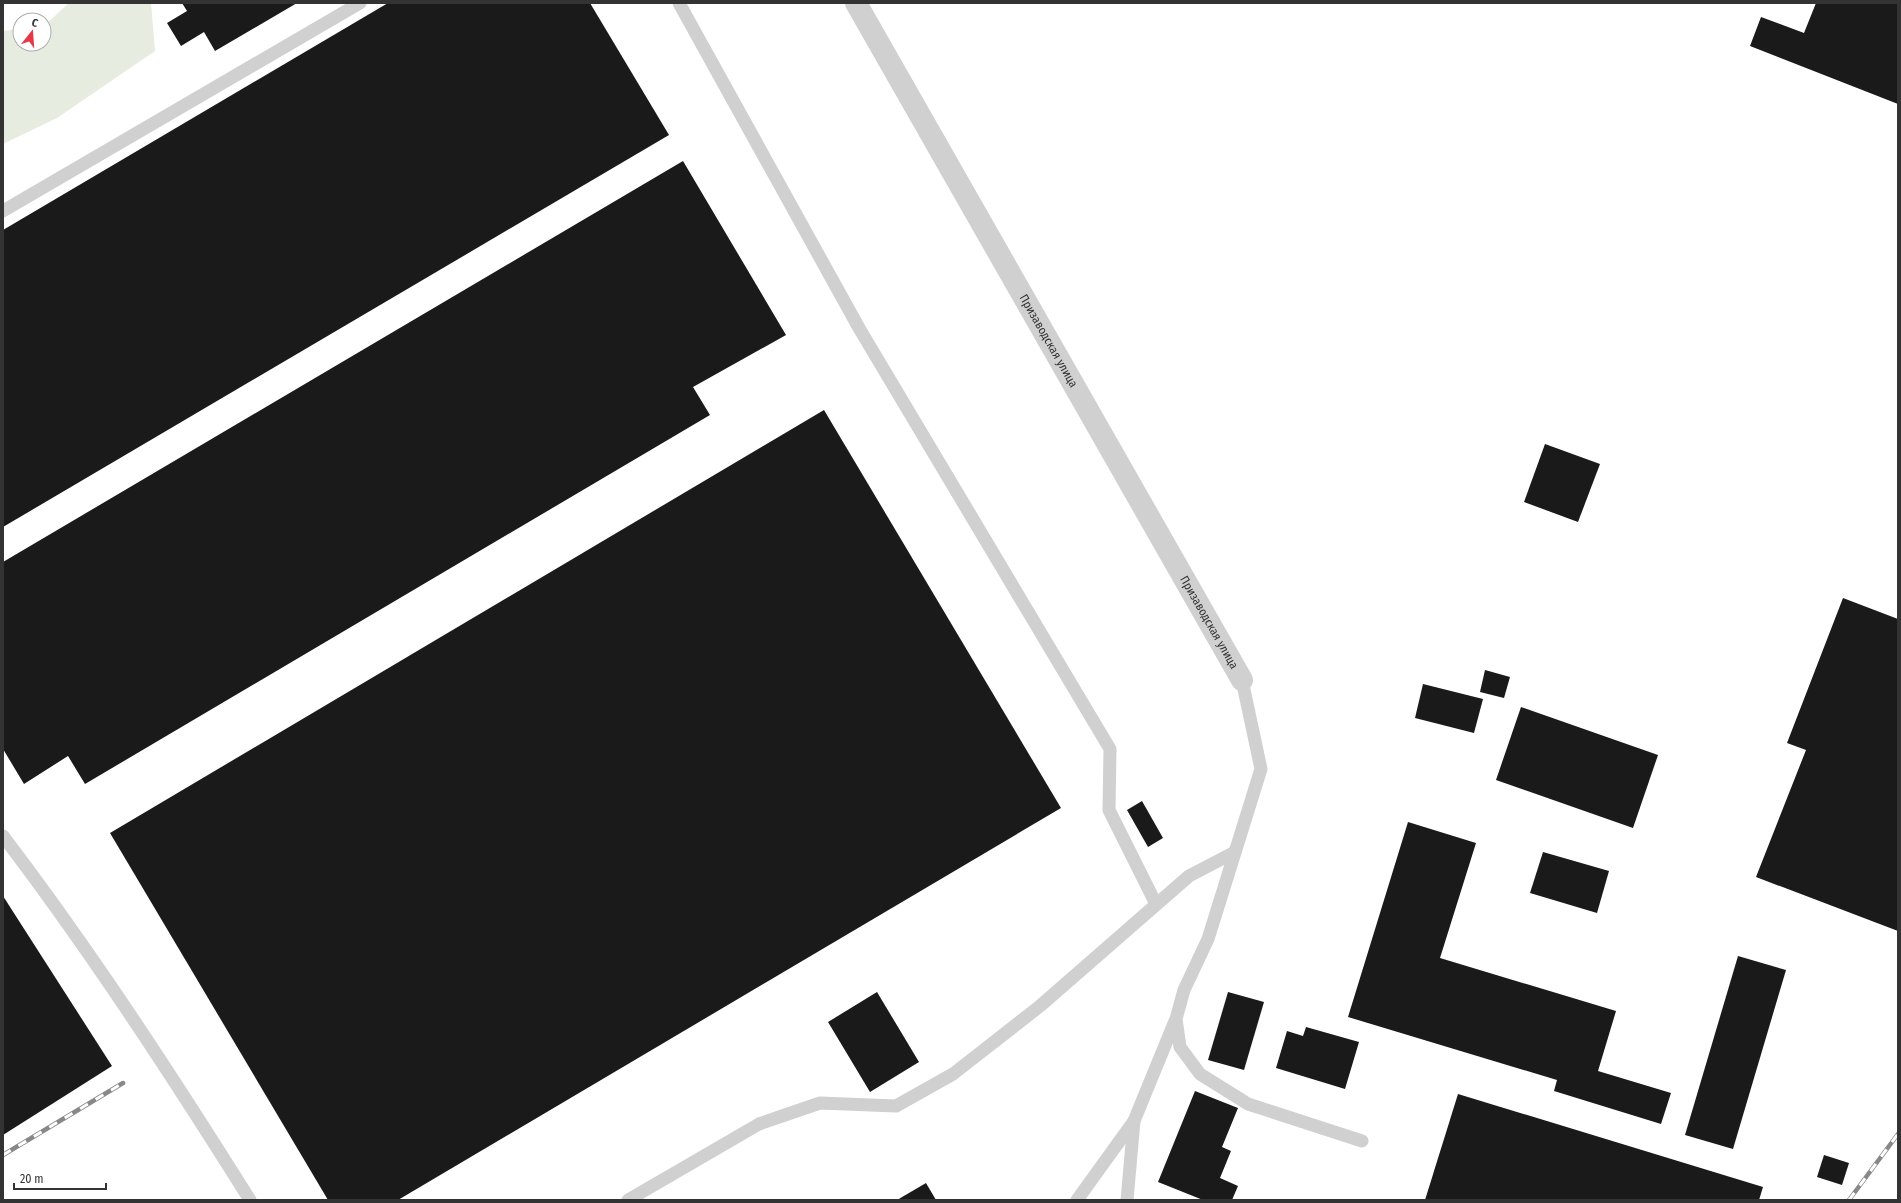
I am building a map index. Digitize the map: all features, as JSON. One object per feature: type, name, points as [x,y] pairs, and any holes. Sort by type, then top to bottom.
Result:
[{"type":"street","name":"Призаводская улица","points":[[856,3],[1242,680]]},
{"type":"lane","points":[[3,211],[360,3]]},
{"type":"lane","points":[[679,3],[859,328],[1110,749],[1108,810],[1156,904]]},
{"type":"lane","points":[[1077,1200],[1134,1121],[1176,1020],[1184,990],[1208,939],[1260,769],[1242,680]]},
{"type":"lane","points":[[3,836],[42,887],[172,1076],[250,1200]]},
{"type":"lane","points":[[628,1200],[759,1124],[820,1103],[896,1106],[953,1074],[1040,1006],[1189,876],[1235,852]]},
{"type":"lane","points":[[1176,1020],[1180,1047],[1200,1074],[1248,1104],[1362,1141]]},
{"type":"lane","points":[[1127,1200],[1134,1121]]},
{"type":"shaded area","points":[[69,3],[151,3],[155,51],[57,118],[3,144],[3,31],[12,30],[12,52],[52,52],[52,19]]},
{"type":"building","points":[[182,3],[297,3],[215,51],[204,32],[181,46],[167,23],[187,11]]},
{"type":"building","points":[[388,3],[590,3],[669,135],[3,527],[3,230]]},
{"type":"building","points":[[1816,3],[1898,3],[1898,104],[1750,46],[1761,17],[1804,33]]},
{"type":"building","points":[[683,161],[786,335],[693,387],[710,415],[85,784],[68,756],[24,784],[3,749],[3,562]]},
{"type":"building","points":[[824,410],[1061,808],[398,1200],[328,1200],[110,833]]},
{"type":"building","points":[[1545,444],[1600,464],[1578,522],[1524,502]]},
{"type":"building","points":[[1843,598],[1898,619],[1898,931],[1756,877],[1806,750],[1787,743]]},
{"type":"building","points":[[1485,670],[1510,677],[1504,698],[1480,692]]},
{"type":"building","points":[[1423,684],[1483,699],[1474,733],[1415,718]]},
{"type":"building","points":[[1521,707],[1658,755],[1633,828],[1496,780]]},
{"type":"building","points":[[1142,801],[1163,838],[1148,847],[1127,810]]},
{"type":"building","points":[[1408,822],[1476,843],[1440,958],[1616,1011],[1598,1071],[1671,1093],[1661,1124],[1554,1091],[1557,1080],[1348,1017]]},
{"type":"building","points":[[1543,852],[1609,871],[1597,913],[1530,893]]},
{"type":"building","points":[[3,896],[112,1066],[3,1135]]},
{"type":"building","points":[[1738,956],[1786,970],[1733,1149],[1685,1135]]},
{"type":"building","points":[[877,992],[919,1062],[870,1092],[828,1022]]},
{"type":"building","points":[[1228,992],[1264,1002],[1244,1070],[1208,1060]]},
{"type":"building","points":[[1306,1027],[1359,1042],[1345,1089],[1276,1068],[1287,1031],[1303,1036]]},
{"type":"building","points":[[1195,1091],[1238,1108],[1222,1147],[1231,1151],[1220,1178],[1238,1186],[1232,1200],[1203,1200],[1158,1182]]},
{"type":"building","points":[[1458,1094],[1763,1187],[1759,1200],[1425,1200]]},
{"type":"building","points":[[1824,1155],[1849,1163],[1842,1185],[1817,1177]]},
{"type":"building","points":[[926,1183],[936,1200],[897,1200]]},
{"type":"railway","points":[[3,1155],[123,1083]]},
{"type":"railway","points":[[1849,1200],[1898,1134]]}]
